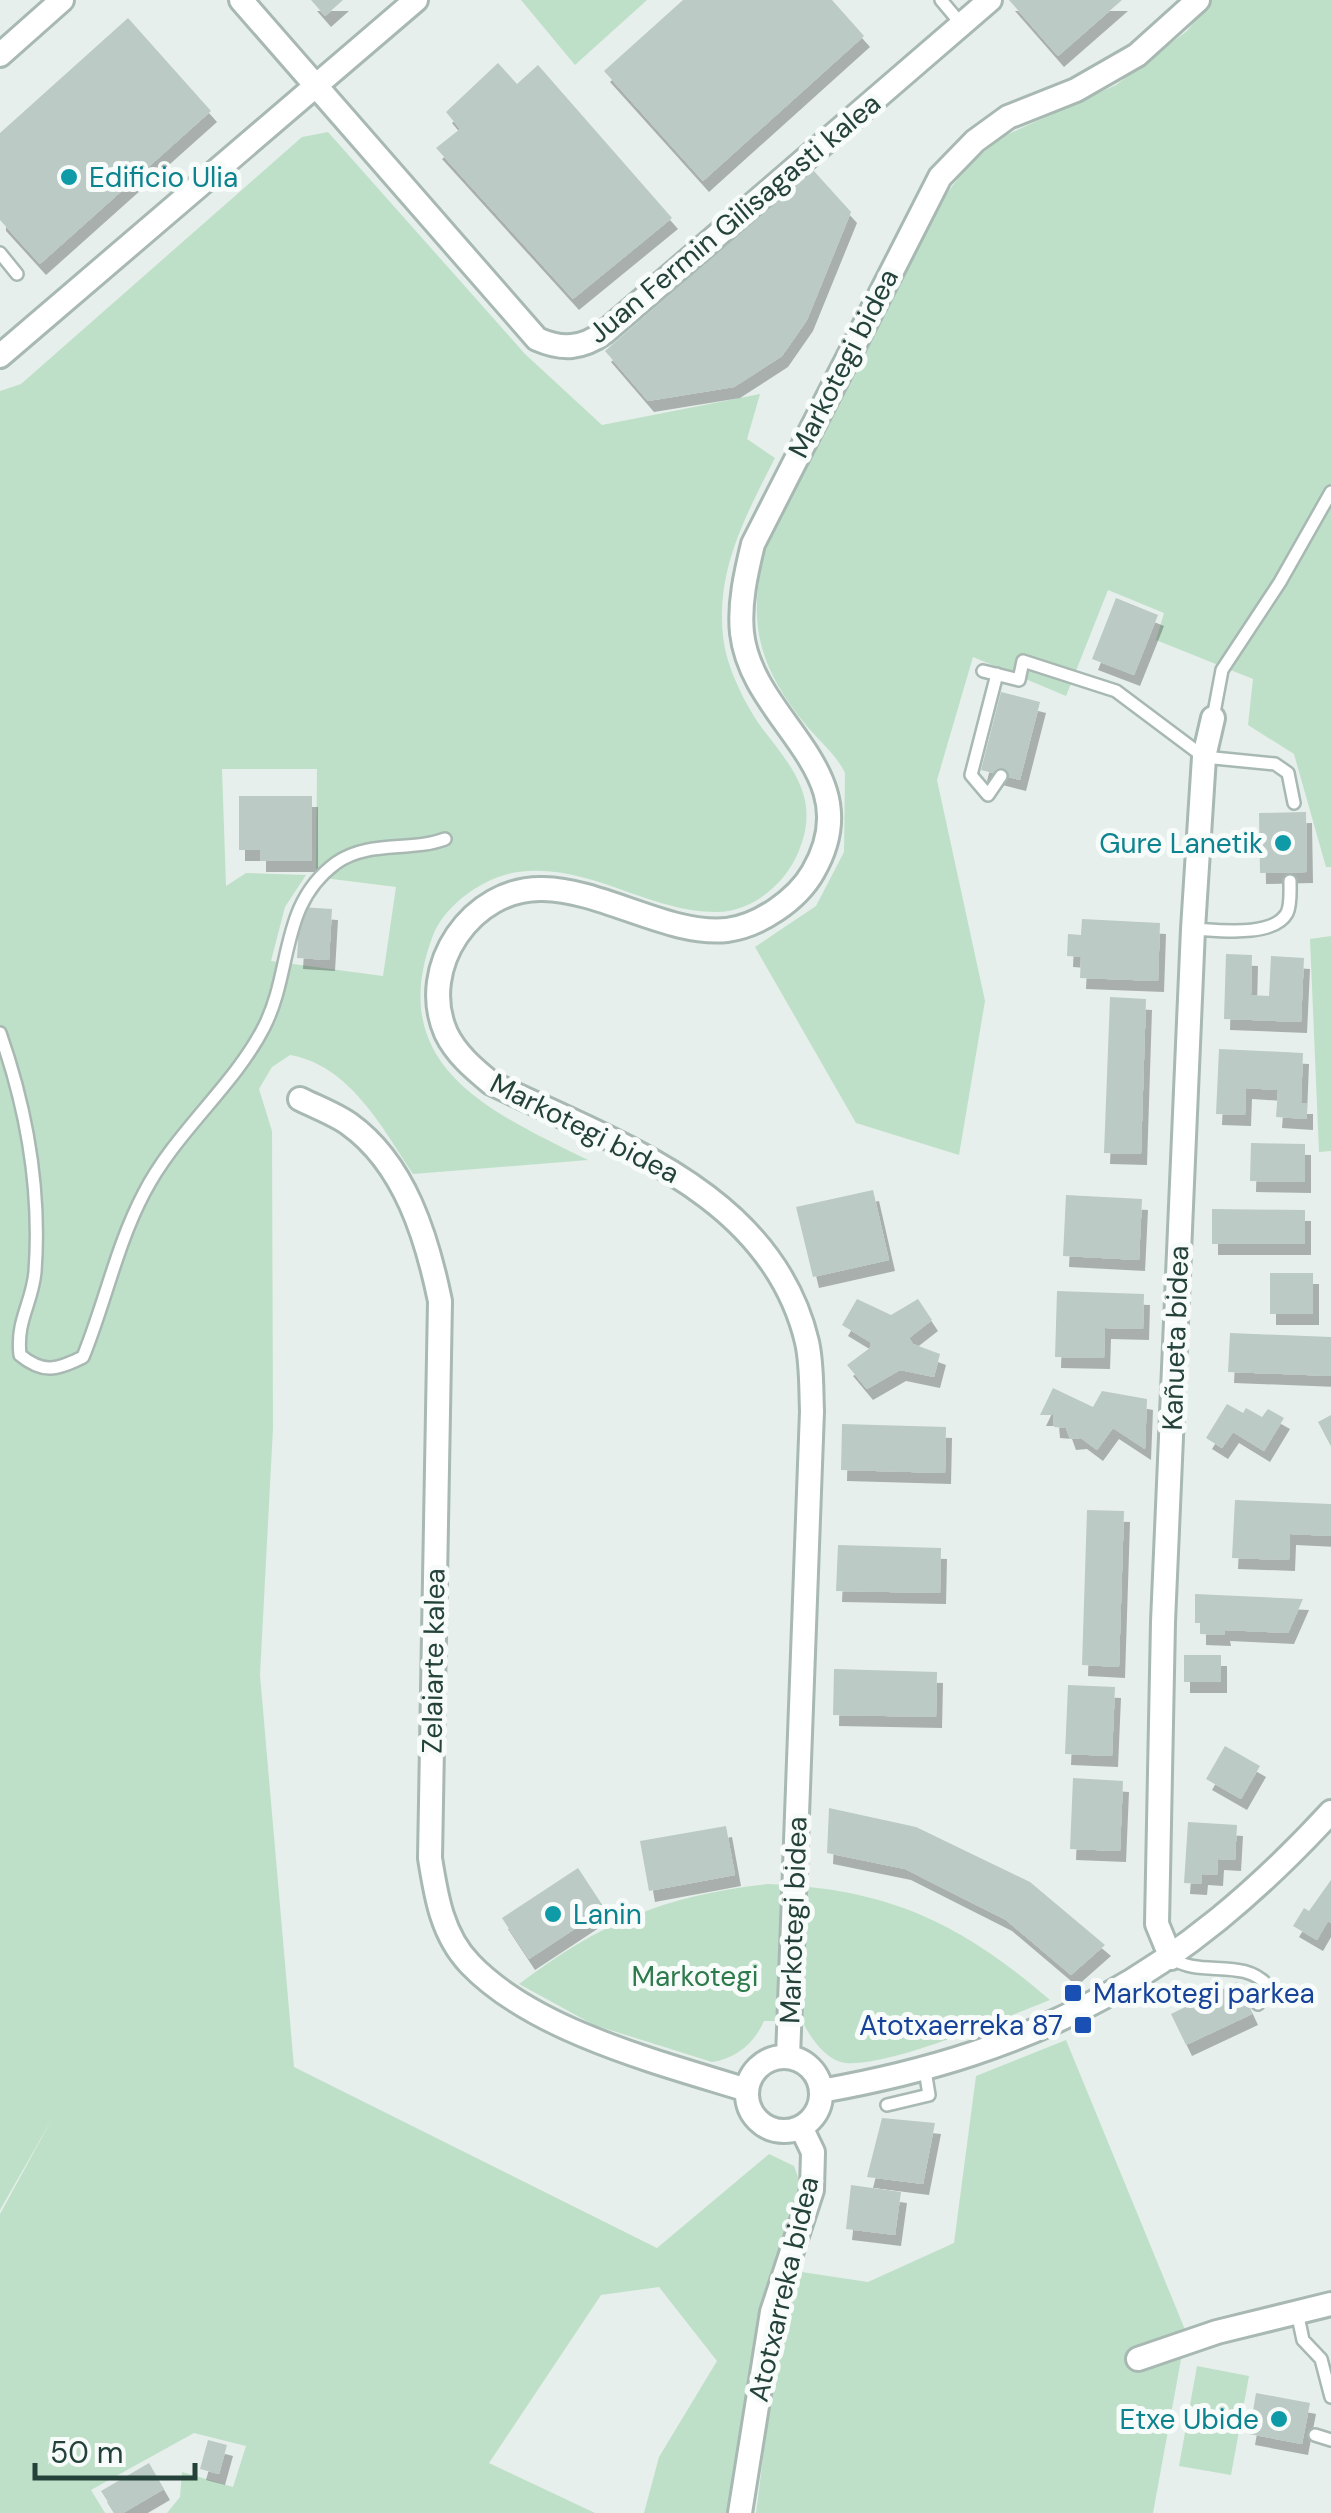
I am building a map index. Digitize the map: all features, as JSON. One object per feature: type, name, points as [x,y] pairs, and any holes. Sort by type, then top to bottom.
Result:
[{"type":"street","points":[[0,55],[62,0]]},
{"type":"street","name":"Juan Fermin Gilisagasti kalea","points":[[241,0],[537,339],[558,348],[584,345],[604,332],[990,0]]},
{"type":"street","points":[[0,356],[416,0]]},
{"type":"street","name":"Markotegi bidea","points":[[788,2057],[812,1411],[807,1343],[790,1292],[759,1241],[707,1192],[492,1083],[466,1062],[446,1032],[439,1000],[441,965],[458,931],[482,908],[508,894],[542,889],[698,928],[728,930],[760,919],[791,899],[813,872],[826,838],[828,803],[819,768],[776,714],[754,673],[742,635],[742,590],[753,544],[940,177],[975,141],[1008,117],[1076,90],[1136,56],[1198,0]]},
{"type":"street","name":"Kañueta bidea","points":[[1171,1958],[1157,1924],[1163,1622],[1193,929],[1204,757],[1213,718]]},
{"type":"street","name":"Zelaiarte kalea","points":[[300,1099],[351,1125],[394,1173],[427,1239],[440,1301],[430,1858],[439,1915],[469,1963],[531,2009],[646,2059],[746,2090]]},
{"type":"street","points":[[821,2091],[926,2070],[1022,2037],[1090,2005],[1171,1958],[1238,1907],[1331,1812]]},
{"type":"street","points":[[788,2057],[810,2068],[821,2091],[817,2112],[801,2127],[790,2131],[768,2128],[751,2112],[746,2090],[765,2062],[788,2057]]},
{"type":"street","name":"Atotxarreka bidea","points":[[740,2513],[772,2312],[812,2190],[813,2152],[801,2127]]},
{"type":"street","points":[[1138,2359],[1331,2304]]},
{"type":"lane","points":[[941,0],[962,24]]},
{"type":"lane","points":[[0,253],[18,274]]},
{"type":"lane","points":[[1213,718],[1222,670],[1280,582],[1331,492]]},
{"type":"lane","points":[[983,671],[1019,680],[1023,661],[1116,690],[1204,757],[1249,765],[1276,764],[1288,773],[1294,803]]},
{"type":"lane","points":[[997,674],[972,774],[988,795],[1001,776]]},
{"type":"lane","points":[[0,1034],[17,1080],[39,1214],[34,1282],[17,1330],[20,1355],[38,1369],[60,1369],[83,1356],[144,1193],[176,1141],[256,1042],[267,1022],[298,906],[336,863],[358,852],[425,847],[446,838]]},
{"type":"lane","points":[[1193,929],[1247,929],[1280,920],[1288,912],[1290,881]]},
{"type":"lane","points":[[1171,1958],[1186,1968],[1232,1968],[1259,1976],[1268,1986],[1258,2004]]},
{"type":"lane","points":[[888,2105],[929,2095],[926,2070]]},
{"type":"lane","points":[[1297,2311],[1303,2340],[1322,2359],[1331,2397]]},
{"type":"lane","points":[[1315,2436],[1331,2440]]},
{"type":"green space","points":[[521,0],[647,0],[575,65]]},
{"type":"green space","points":[[1212,0],[1331,0],[1331,867],[1326,867],[1294,754],[1248,725],[1253,679],[1156,640],[1164,613],[1108,590],[1066,696],[973,657],[937,780],[985,1001],[959,1155],[856,1123],[755,947],[816,906],[844,852],[845,773],[788,701],[765,656],[757,611],[762,562],[770,534],[935,209],[969,164],[1004,136],[1116,85],[1187,31]]},
{"type":"green space","points":[[328,132],[525,354],[602,425],[760,394],[747,439],[775,458],[735,543],[724,588],[723,636],[738,686],[801,788],[806,818],[792,865],[776,885],[755,901],[717,912],[667,905],[569,874],[518,872],[491,880],[466,895],[445,915],[432,938],[421,983],[423,1020],[435,1052],[456,1079],[484,1103],[588,1160],[413,1174],[362,1101],[330,1071],[290,1055],[272,1067],[259,1089],[272,1131],[273,1428],[260,1675],[294,2067],[657,2248],[769,2154],[794,2166],[803,2191],[761,2325],[727,2513],[644,2513],[659,2457],[717,2361],[659,2287],[601,2295],[489,2463],[595,2513],[167,2513],[180,2497],[182,2472],[233,2487],[246,2446],[194,2433],[91,2490],[105,2513],[0,2513],[0,2214],[52,2119],[0,2210],[0,391],[21,384],[302,137]],"holes":[[[222,769],[317,769],[316,877],[396,887],[383,976],[271,961],[285,907],[306,875],[246,873],[226,886]]]},
{"type":"green space","points":[[1331,936],[1331,1151],[1319,1152],[1310,939]]},
{"type":"green space","name":"Markotegi","points":[[768,1884],[850,1893],[920,1915],[985,1950],[1050,2000],[948,2039],[865,2062],[846,2063],[832,2058],[814,2041],[802,2021],[764,2021],[743,2049],[712,2062],[594,2025],[519,1984],[578,1944],[636,1915],[698,1896]]},
{"type":"green space","points":[[1066,2040],[1186,2332],[1153,2513],[756,2513],[778,2339],[795,2271],[868,2282],[954,2243],[976,2076]]},
{"type":"green space","points":[[1197,2366],[1249,2376],[1231,2475],[1179,2466]]},
{"type":"building","points":[[311,0],[343,0],[325,16]]},
{"type":"building","points":[[683,0],[832,0],[864,36],[703,181],[604,71]]},
{"type":"building","points":[[1009,0],[1122,0],[1058,56]]},
{"type":"building","name":"Edificio Ulia","points":[[128,18],[211,111],[40,264],[0,220],[0,133]]},
{"type":"building","points":[[498,63],[517,84],[538,65],[672,218],[573,299],[436,148],[460,129],[446,112]]},
{"type":"building","points":[[813,170],[851,212],[807,320],[782,356],[734,387],[648,401],[605,351]]},
{"type":"building","points":[[1116,598],[1158,615],[1134,675],[1092,659]]},
{"type":"building","points":[[1001,692],[1040,702],[1020,780],[981,770]]},
{"type":"building","points":[[239,796],[312,796],[312,861],[260,861],[260,850],[239,850]]},
{"type":"building","name":"Gure Lanetik","points":[[1306,812],[1307,872],[1260,873],[1259,813]]},
{"type":"building","points":[[300,907],[332,909],[329,960],[297,958]]},
{"type":"building","points":[[1082,919],[1160,923],[1158,981],[1080,978],[1081,957],[1067,956],[1068,934],[1081,935]]},
{"type":"building","points":[[1226,954],[1252,955],[1251,995],[1269,996],[1271,956],[1304,958],[1301,1022],[1224,1019]]},
{"type":"building","points":[[1110,997],[1146,999],[1141,1154],[1104,1153]]},
{"type":"building","points":[[1219,1049],[1303,1053],[1301,1103],[1307,1103],[1307,1119],[1276,1117],[1278,1090],[1246,1088],[1245,1115],[1216,1114]]},
{"type":"building","points":[[1251,1143],[1305,1144],[1305,1182],[1250,1181]]},
{"type":"building","points":[[873,1190],[889,1260],[813,1277],[796,1207]]},
{"type":"building","points":[[1066,1195],[1142,1199],[1139,1260],[1063,1256]]},
{"type":"building","points":[[1212,1209],[1305,1210],[1305,1244],[1212,1244]]},
{"type":"building","points":[[1270,1273],[1313,1273],[1313,1314],[1270,1314]]},
{"type":"building","points":[[1057,1291],[1144,1294],[1143,1329],[1105,1328],[1104,1358],[1055,1357]]},
{"type":"building","points":[[857,1299],[891,1315],[918,1299],[932,1320],[909,1338],[913,1344],[940,1354],[934,1377],[900,1370],[867,1389],[847,1365],[871,1347],[870,1342],[842,1325]]},
{"type":"building","points":[[1230,1333],[1331,1337],[1331,1376],[1228,1372]]},
{"type":"building","points":[[1053,1388],[1093,1407],[1102,1391],[1147,1399],[1145,1449],[1113,1428],[1097,1450],[1081,1438],[1070,1439],[1066,1428],[1054,1427],[1053,1415],[1040,1415]]},
{"type":"building","points":[[1227,1404],[1262,1417],[1268,1409],[1284,1418],[1264,1451],[1233,1432],[1222,1448],[1206,1438]]},
{"type":"building","points":[[1331,1415],[1331,1446],[1318,1422]]},
{"type":"building","points":[[842,1424],[946,1427],[945,1473],[841,1470]]},
{"type":"building","points":[[1235,1500],[1331,1504],[1331,1536],[1290,1534],[1289,1560],[1232,1558]]},
{"type":"building","points":[[1087,1510],[1124,1511],[1119,1667],[1082,1665]]},
{"type":"building","points":[[838,1545],[941,1548],[940,1593],[836,1591]]},
{"type":"building","points":[[1195,1594],[1303,1599],[1288,1633],[1224,1630],[1225,1635],[1200,1634],[1200,1623],[1195,1623]]},
{"type":"building","points":[[1184,1655],[1221,1655],[1221,1682],[1184,1682]]},
{"type":"building","points":[[834,1669],[937,1672],[936,1717],[833,1715]]},
{"type":"building","points":[[1068,1685],[1115,1687],[1112,1756],[1065,1754]]},
{"type":"building","points":[[1225,1746],[1260,1766],[1241,1799],[1206,1779]]},
{"type":"building","points":[[1073,1778],[1123,1781],[1120,1851],[1070,1849]]},
{"type":"building","points":[[829,1808],[916,1827],[1030,1882],[1105,1945],[1071,1975],[1006,1920],[905,1869],[827,1853]]},
{"type":"building","points":[[1188,1822],[1237,1825],[1235,1860],[1218,1859],[1217,1875],[1202,1874],[1201,1884],[1184,1883]]},
{"type":"building","name":"Lanin","points":[[726,1826],[735,1875],[649,1891],[640,1841]]},
{"type":"building","name":"Lanin","points":[[578,1868],[605,1909],[529,1959],[502,1918]]},
{"type":"building","points":[[1331,1880],[1331,1923],[1328,1921],[1317,1940],[1293,1926]]},
{"type":"building","points":[[1237,1982],[1252,2014],[1186,2045],[1171,2014]]},
{"type":"building","points":[[882,2118],[935,2123],[923,2184],[867,2177]]},
{"type":"building","points":[[851,2185],[901,2192],[895,2235],[846,2229]]},
{"type":"building","name":"Etxe Ubide","points":[[1256,2393],[1310,2403],[1302,2444],[1249,2434]]},
{"type":"building","points":[[208,2440],[227,2445],[219,2474],[200,2469]]},
{"type":"building","points":[[149,2463],[164,2489],[123,2513],[115,2513],[101,2491]]},
{"type":"place","name":"Edificio Ulia","points":[[69,177]]},
{"type":"place","name":"Gure Lanetik","points":[[1283,843]]},
{"type":"place","name":"Lanin","points":[[553,1914]]},
{"type":"place","name":"Markotegi parkea","points":[[1073,1993]]},
{"type":"place","name":"Atotxaerreka 87","points":[[1083,2025]]},
{"type":"place","name":"Etxe Ubide","points":[[1279,2419]]}]
